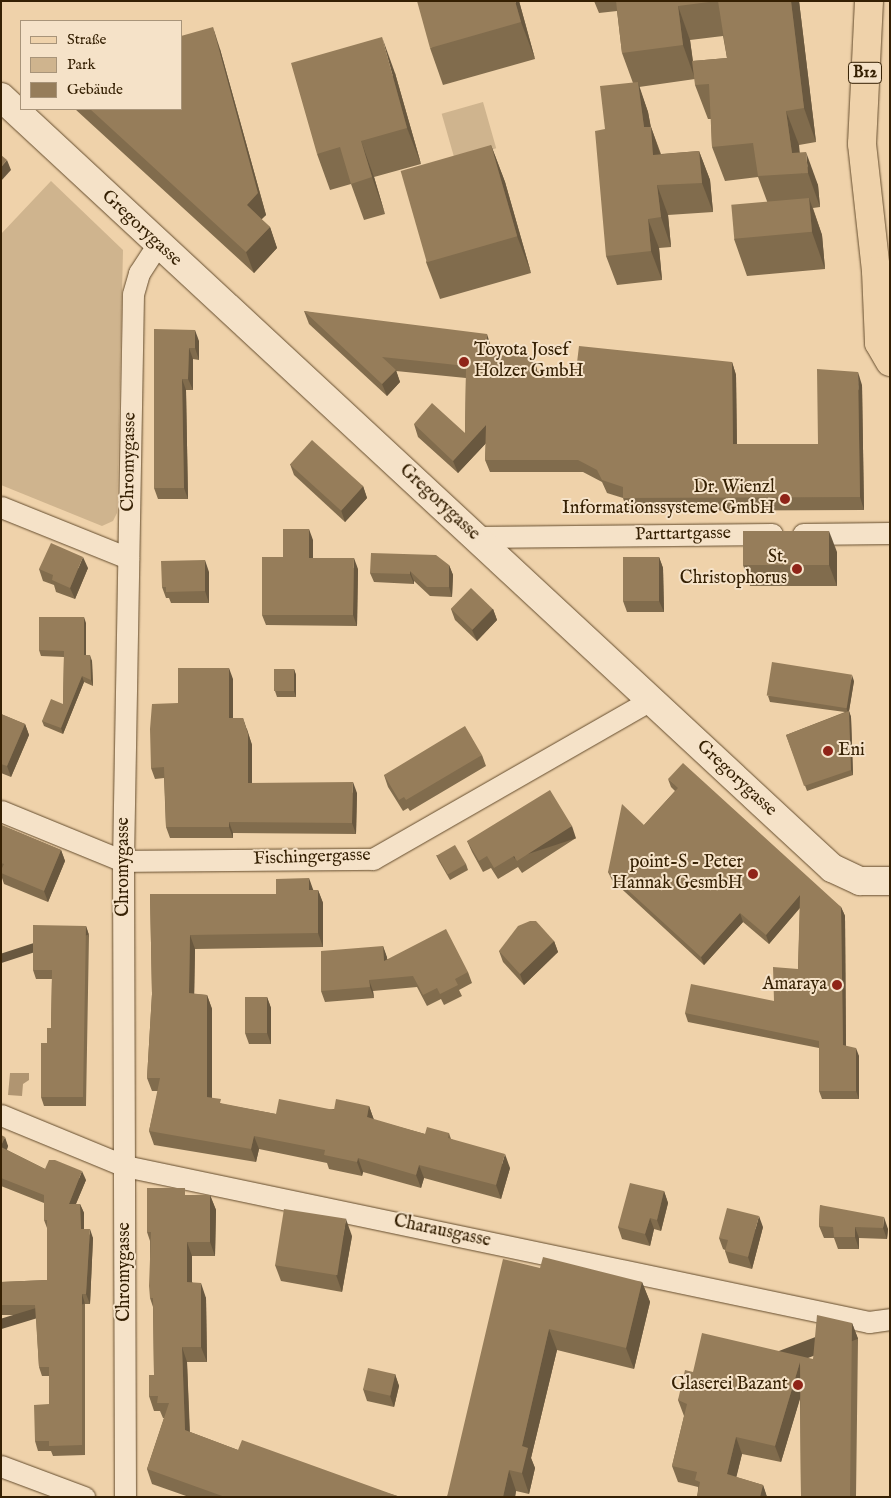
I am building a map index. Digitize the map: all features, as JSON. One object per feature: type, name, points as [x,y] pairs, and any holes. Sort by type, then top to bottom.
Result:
[{"type":"main road","name":"B12","points":[[868,1],[862,144],[876,271],[878,343],[890,362]]},
{"type":"street","name":"Gregorygasse","points":[[1,97],[832,868],[860,881],[890,881]]},
{"type":"street","name":"Chromygasse","points":[[125,1497],[123,861],[133,294],[139,273],[158,244]]},
{"type":"street","points":[[1,507],[128,558]]},
{"type":"street","name":"Parttartgasse","points":[[476,537],[890,533]]},
{"type":"street","name":"Fischingergasse","points":[[1,811],[123,861],[373,859],[651,700]]},
{"type":"street","name":"Charausgasse","points":[[1,1115],[125,1166],[869,1322],[890,1319]]},
{"type":"street","points":[[1,1466],[84,1497]]},
{"type":"green space","points":[[483,102],[496,148],[455,160],[442,114]]},
{"type":"green space","points":[[51,181],[123,250],[117,513],[113,521],[102,526],[1,485],[1,234]]},
{"type":"shaded area","points":[[10,1073],[29,1073],[29,1080],[23,1084],[22,1096],[8,1095]]},
{"type":"building","points":[[417,1],[515,1],[521,22],[430,48]]},
{"type":"building","points":[[616,1],[717,1],[678,6],[683,45],[622,53]]},
{"type":"building","points":[[718,1],[791,1],[804,108],[786,111],[792,153],[806,152],[808,173],[758,176],[753,143],[712,147],[709,84],[695,85],[692,61],[727,58]]},
{"type":"building","points":[[213,27],[258,193],[247,205],[270,227],[246,252],[91,110],[182,110],[182,36]]},
{"type":"building","points":[[382,37],[407,128],[361,141],[372,177],[351,184],[340,147],[317,154],[291,63]]},
{"type":"building","points":[[638,82],[644,127],[651,127],[653,155],[699,151],[702,183],[657,185],[661,217],[648,219],[651,251],[606,256],[595,131],[605,129],[600,86]]},
{"type":"building","points":[[491,145],[517,236],[427,262],[401,171]]},
{"type":"building","points":[[1,155],[7,160],[1,167]]},
{"type":"building","points":[[809,198],[812,232],[734,239],[731,205]]},
{"type":"building","points":[[304,311],[487,334],[487,355],[532,356],[532,371],[576,371],[579,346],[732,362],[733,444],[818,444],[817,369],[858,372],[860,497],[623,498],[623,487],[602,480],[597,470],[578,460],[485,460],[486,425],[453,461],[414,424],[432,403],[465,433],[466,366],[382,357],[396,370],[382,384]]},
{"type":"building","points":[[154,329],[195,330],[195,348],[189,348],[188,379],[182,379],[184,488],[154,488]]},
{"type":"building","points":[[312,440],[363,486],[341,511],[290,465]]},
{"type":"building","points":[[283,529],[309,529],[309,558],[354,558],[353,615],[262,615],[262,557],[283,557]]},
{"type":"building","points":[[743,531],[829,531],[829,565],[743,565]]},
{"type":"building","points":[[51,543],[83,557],[70,588],[52,580],[53,575],[39,569]]},
{"type":"building","points":[[371,553],[436,555],[449,565],[449,587],[427,587],[410,571],[410,574],[370,573]]},
{"type":"building","points":[[623,557],[659,557],[659,601],[623,601]]},
{"type":"building","points":[[205,560],[205,591],[166,592],[166,587],[162,587],[161,561]]},
{"type":"building","points":[[471,588],[493,609],[472,630],[451,609]]},
{"type":"building","points":[[39,617],[84,617],[84,655],[90,655],[91,680],[82,676],[61,728],[42,721],[51,699],[63,704],[64,651],[39,650]]},
{"type":"building","points":[[772,662],[852,675],[847,708],[767,696]]},
{"type":"building","points":[[178,668],[229,668],[229,718],[243,718],[248,734],[248,783],[353,782],[352,823],[229,822],[229,827],[166,827],[164,767],[151,768],[150,729],[152,704],[178,703]]},
{"type":"building","points":[[274,669],[294,669],[294,691],[274,691]]},
{"type":"building","points":[[849,711],[851,770],[804,786],[786,735]]},
{"type":"building","points":[[1,714],[25,724],[7,766],[1,764]]},
{"type":"building","points":[[465,726],[482,755],[406,800],[404,797],[399,800],[384,775]]},
{"type":"building","points":[[683,763],[841,907],[843,1045],[856,1048],[856,1091],[819,1091],[819,1041],[685,1013],[691,984],[774,1001],[773,967],[798,969],[800,895],[766,935],[740,913],[701,957],[608,872],[622,804],[644,825],[678,788],[668,779]]},
{"type":"building","points":[[550,790],[572,826],[517,861],[514,856],[494,868],[487,856],[479,861],[467,841]]},
{"type":"building","points":[[1,825],[61,850],[44,891],[1,873],[4,864],[1,863]]},
{"type":"building","points":[[455,845],[466,864],[448,875],[437,856]]},
{"type":"building","points":[[309,878],[309,890],[318,890],[318,933],[190,935],[189,993],[207,995],[207,1097],[221,1099],[220,1103],[276,1114],[279,1099],[334,1110],[336,1099],[369,1106],[367,1117],[425,1134],[427,1127],[449,1133],[448,1138],[505,1154],[496,1185],[419,1165],[416,1175],[358,1158],[357,1162],[324,1155],[325,1150],[254,1136],[251,1149],[149,1131],[160,1078],[147,1078],[152,994],[150,894],[276,894],[276,879]]},
{"type":"building","points":[[530,921],[536,921],[554,941],[520,974],[499,951],[518,926]]},
{"type":"building","points":[[33,925],[86,926],[83,1097],[41,1097],[41,1043],[47,1043],[47,1028],[51,1028],[52,970],[33,970]]},
{"type":"building","points":[[446,929],[468,972],[455,979],[458,985],[440,994],[437,988],[423,995],[413,976],[369,980],[370,987],[321,991],[321,951],[383,946],[384,961]]},
{"type":"building","points":[[245,997],[267,997],[267,1033],[245,1033]]},
{"type":"building","points":[[1,1135],[5,1137],[1,1146]]},
{"type":"building","points":[[1,1147],[45,1169],[49,1160],[55,1160],[82,1171],[69,1204],[80,1204],[81,1229],[90,1229],[86,1294],[82,1294],[82,1445],[49,1446],[49,1441],[35,1441],[34,1405],[49,1404],[49,1367],[39,1367],[35,1305],[1,1305],[1,1282],[47,1280],[47,1220],[44,1220],[44,1195],[1,1178]]},
{"type":"building","points":[[630,1183],[664,1191],[657,1220],[650,1218],[645,1234],[618,1227]]},
{"type":"building","points":[[147,1188],[185,1188],[185,1195],[210,1195],[210,1242],[187,1242],[187,1282],[201,1283],[201,1347],[182,1347],[185,1430],[238,1450],[242,1440],[400,1497],[225,1497],[147,1469],[169,1403],[157,1403],[158,1396],[149,1396],[149,1375],[154,1375],[153,1298],[150,1298],[149,1286],[151,1232],[147,1232]]},
{"type":"building","points":[[820,1205],[884,1217],[883,1228],[855,1227],[855,1237],[834,1237],[833,1227],[819,1226]]},
{"type":"building","points":[[727,1208],[759,1216],[748,1257],[725,1251],[728,1240],[719,1238]]},
{"type":"building","points":[[284,1209],[346,1219],[337,1275],[275,1265]]},
{"type":"building","points":[[543,1257],[642,1282],[626,1348],[549,1329],[522,1446],[528,1448],[522,1473],[509,1470],[503,1497],[447,1497],[503,1259],[540,1268]]},
{"type":"building","points":[[817,1315],[852,1323],[850,1497],[801,1497],[800,1362],[775,1446],[736,1437],[727,1474],[763,1485],[760,1497],[697,1497],[700,1482],[695,1480],[697,1472],[672,1466],[687,1404],[678,1400],[685,1370],[693,1372],[702,1333],[813,1359]]},
{"type":"building","points":[[368,1368],[395,1374],[390,1396],[363,1389]]},
{"type":"place","name":"Toyota Josef Holzer GmbH","points":[[464,362]]},
{"type":"place","name":"Dr. Wienzl Informationssysteme GmbH","points":[[785,499]]},
{"type":"place","name":"St. Christophorus","points":[[797,569]]},
{"type":"place","name":"Eni","points":[[828,751]]},
{"type":"place","name":"point-S - Peter Hannak GesmbH","points":[[753,874]]},
{"type":"place","name":"Amaraya","points":[[837,985]]},
{"type":"place","name":"Glaserei Bazant","points":[[798,1385]]}]
